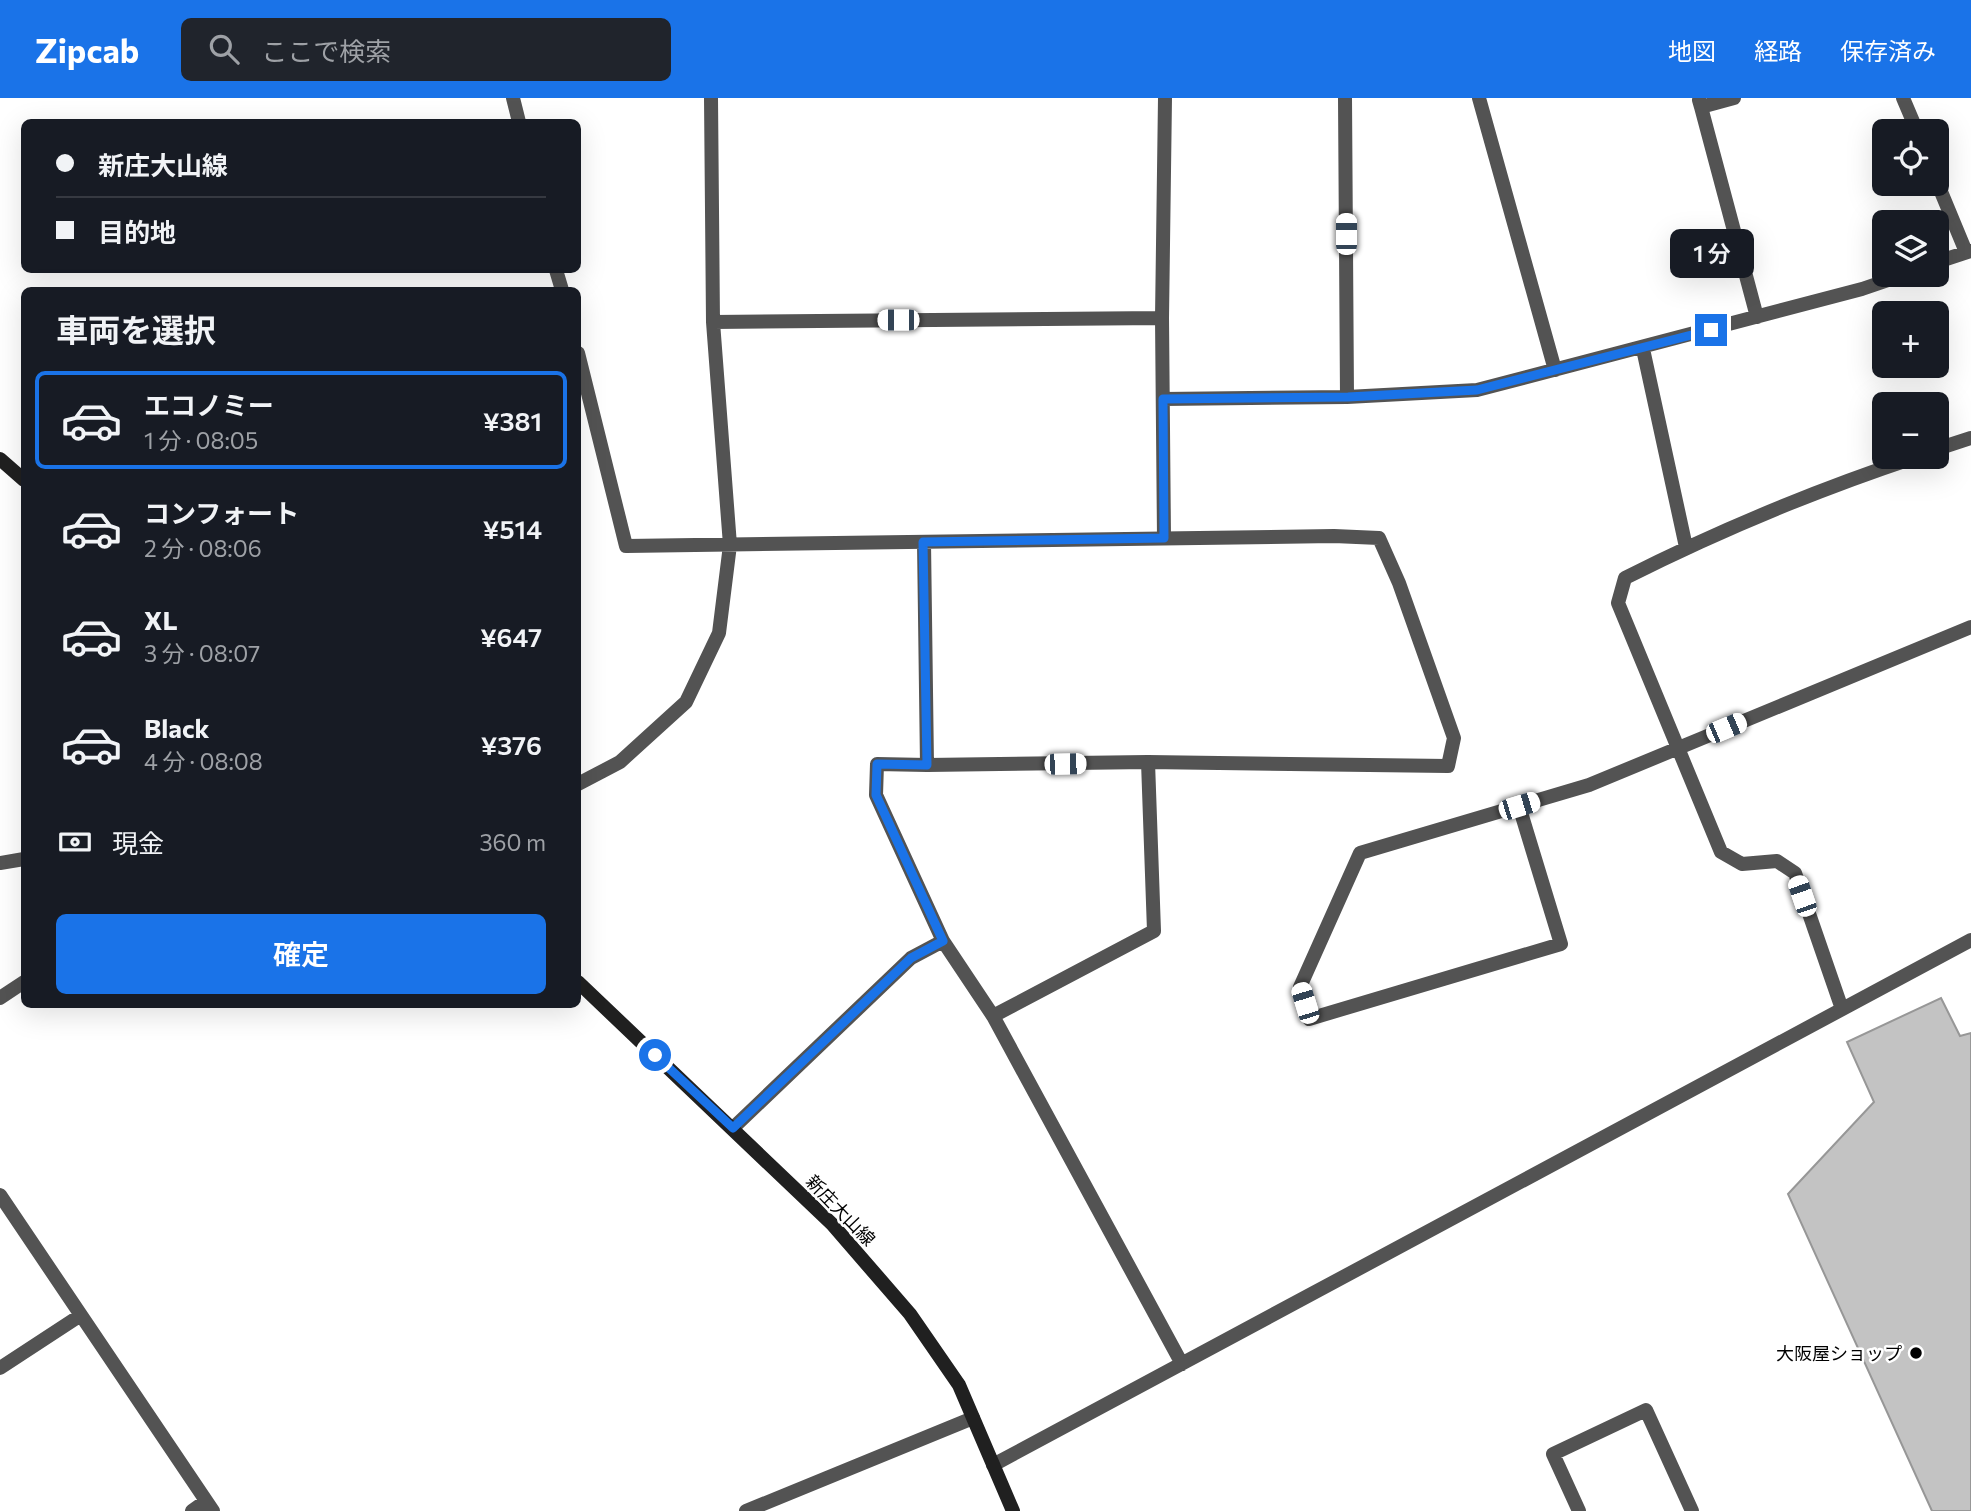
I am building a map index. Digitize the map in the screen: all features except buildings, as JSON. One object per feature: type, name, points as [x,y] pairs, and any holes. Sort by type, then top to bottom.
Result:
[{"type":"main road","points":[[0,459],[21,477]]},
{"type":"main road","name":"新庄大山線","points":[[581,985],[832,1224],[910,1314],[959,1385],[1013,1511]]},
{"type":"street","points":[[513,98],[518,119]]},
{"type":"street","points":[[581,782],[620,762],[686,702],[719,633],[730,545],[713,322],[711,98]]},
{"type":"street","points":[[1164,538],[1161,317],[1165,98]]},
{"type":"street","points":[[1345,98],[1348,397]]},
{"type":"street","points":[[1479,98],[1555,370]]},
{"type":"street","points":[[1734,98],[1700,102],[1757,317]]},
{"type":"street","points":[[1903,98],[1912,119]]},
{"type":"street","points":[[1943,196],[1968,251],[1949,258]]},
{"type":"street","points":[[1163,399],[1348,397],[1477,390],[1643,349],[1872,286]]},
{"type":"street","points":[[713,322],[1161,317]]},
{"type":"street","points":[[1643,349],[1686,547]]},
{"type":"street","points":[[581,365],[626,546],[1334,536],[1378,538],[1399,583],[1454,738],[1448,766],[1148,762],[877,764],[876,795],[943,941],[993,1016],[1182,1364]]},
{"type":"street","points":[[1949,445],[1971,438]]},
{"type":"street","points":[[1842,1009],[1795,873],[1777,861],[1742,864],[1721,852],[1618,603],[1625,578],[1686,547],[1880,469]]},
{"type":"street","points":[[923,542],[927,765]]},
{"type":"street","points":[[1519,806],[1561,944],[1309,1019],[1300,987],[1360,852],[1589,785],[1971,627]]},
{"type":"street","points":[[993,1016],[1154,931],[1148,762]]},
{"type":"street","points":[[0,863],[21,860]]},
{"type":"street","points":[[993,1465],[1971,940]]},
{"type":"street","points":[[733,1128],[911,958],[943,941]]},
{"type":"street","points":[[0,998],[21,984]]},
{"type":"street","points":[[0,1195],[210,1506],[192,1511]]},
{"type":"street","points":[[0,1368],[81,1315]]},
{"type":"street","points":[[1579,1511],[1553,1454],[1646,1410],[1692,1511]]},
{"type":"street","points":[[746,1511],[973,1418]]},
{"type":"place","name":"大阪屋ショップ","points":[[1916,1353]]},
{"type":"route","points":[[655,1055],[733,1128],[911,958],[943,941],[876,795],[877,764],[927,765],[923,542],[1164,538],[1163,399],[1348,397],[1477,390],[1711,330]]}]
